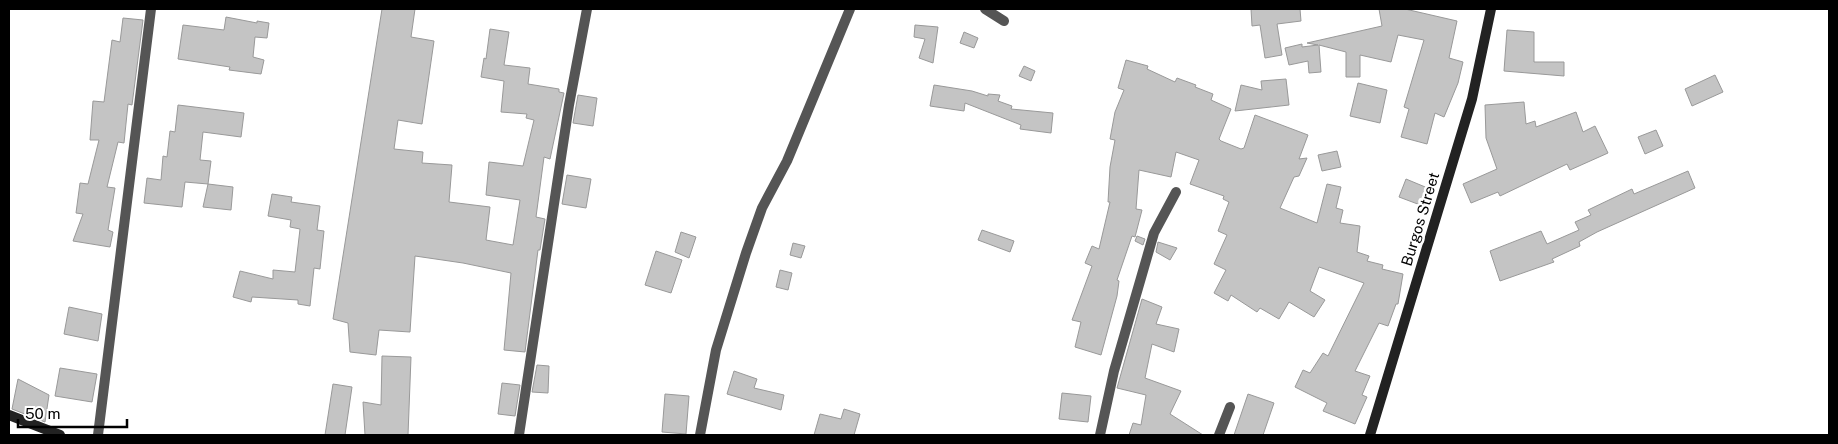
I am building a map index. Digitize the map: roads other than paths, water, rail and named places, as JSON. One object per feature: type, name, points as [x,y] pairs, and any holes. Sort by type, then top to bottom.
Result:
[{"type":"main road","name":"Burgos Street","points":[[1370,435],[1472,100],[1491,9]]},
{"type":"main road","points":[[9,415],[60,435]]},
{"type":"street","points":[[98,435],[151,9]]},
{"type":"street","points":[[519,435],[569,106],[587,9]]},
{"type":"street","points":[[700,435],[716,350],[746,253],[762,208],[787,161],[850,9]]},
{"type":"street","points":[[985,9],[1004,21]]},
{"type":"street","points":[[1100,435],[1114,371],[1151,241],[1176,192]]},
{"type":"street","points":[[1219,435],[1230,407]]}]
